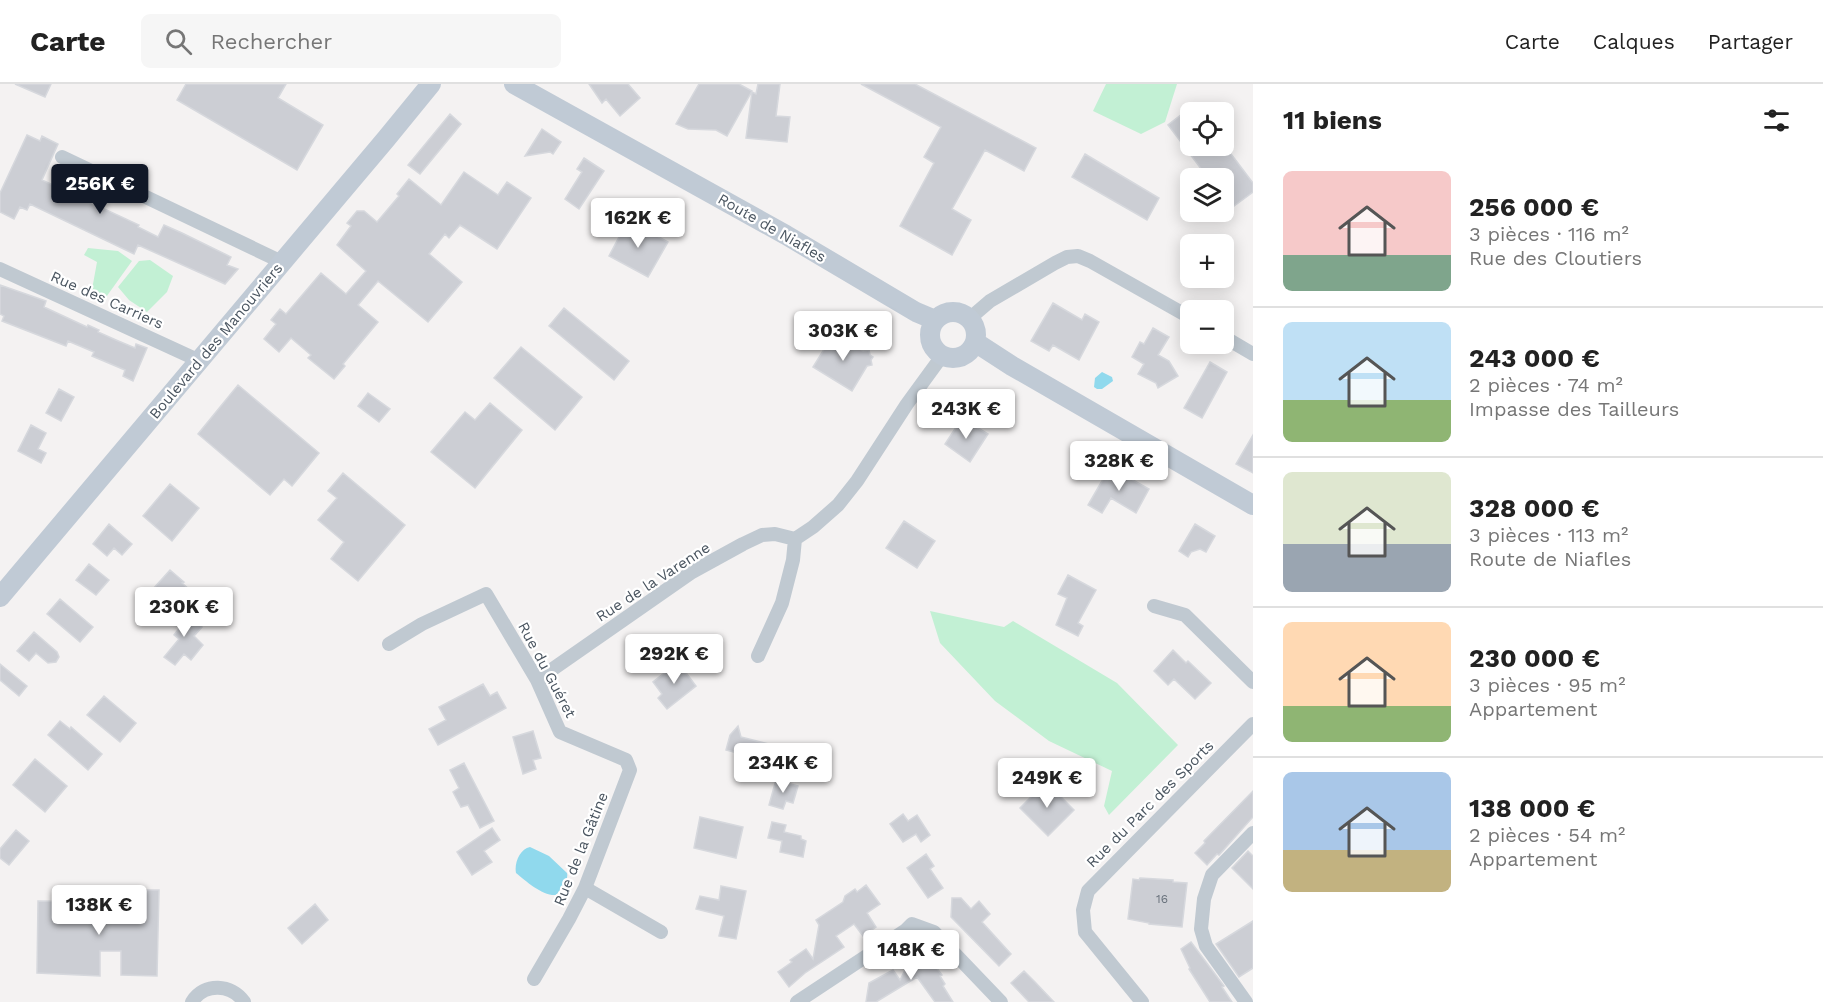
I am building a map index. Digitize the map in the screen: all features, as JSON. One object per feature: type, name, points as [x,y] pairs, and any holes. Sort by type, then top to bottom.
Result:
[{"type":"street","name":"Boulevard des Manouvriers","points":[[0,597],[431,84]]},
{"type":"street","name":"Route de Niafles","points":[[514,84],[786,235],[916,312],[935,320]]},
{"type":"street","points":[[62,157],[282,262]]},
{"type":"street","points":[[969,319],[990,301],[1055,263],[1067,257],[1078,256],[1180,312]]},
{"type":"street","name":"Rue des Carriers","points":[[0,269],[200,361]]},
{"type":"street","points":[[955,312],[969,319],[975,330],[975,342],[967,353],[955,358],[942,356],[937,352],[930,340],[931,327],[935,320],[941,315],[955,312]]},
{"type":"street","points":[[975,342],[1012,366],[1253,505]]},
{"type":"street","points":[[1234,343],[1253,354]]},
{"type":"street","points":[[758,656],[782,603],[793,560],[795,538],[813,527],[838,505],[857,481],[942,356]]},
{"type":"street","name":"Rue de la Varenne","points":[[537,680],[692,572],[762,535],[775,534],[795,538]]},
{"type":"street","name":"Rue du Guéret","points":[[389,644],[422,624],[486,594],[537,680],[560,732],[626,760]]},
{"type":"street","points":[[1154,606],[1185,615],[1253,682]]},
{"type":"street","name":"Rue du Parc des Sports","points":[[1142,1002],[1084,932],[1083,910],[1088,891],[1253,724]]},
{"type":"street","name":"Rue de la Gâtine","points":[[534,979],[585,888],[630,770],[626,760]]},
{"type":"street","points":[[1246,1002],[1206,946],[1202,929],[1204,900],[1212,875],[1253,833]]},
{"type":"street","points":[[585,888],[661,932]]},
{"type":"street","points":[[797,1002],[912,924],[934,932],[1001,1002]]},
{"type":"street","points":[[192,1002],[202,991],[218,987],[231,990],[244,1002]]},
{"type":"green space","points":[[1106,84],[1177,84],[1165,122],[1141,134],[1093,111]]},
{"type":"green space","points":[[88,248],[118,251],[132,261],[104,300],[95,300],[91,295],[97,262],[84,255]]},
{"type":"green space","points":[[150,260],[173,276],[167,292],[147,312],[129,300],[118,287],[139,261]]},
{"type":"green space","points":[[930,611],[1004,627],[1013,621],[1117,683],[1178,745],[1109,815],[1104,806],[1112,771],[1049,741],[995,701],[940,643]]},
{"type":"water","points":[[1102,372],[1112,377],[1113,381],[1102,389],[1097,389],[1094,387],[1095,378]]},
{"type":"water","points":[[530,847],[549,856],[567,873],[566,882],[556,895],[540,891],[516,873],[518,857],[523,850]]},
{"type":"building","points":[[15,84],[51,84],[45,97]]},
{"type":"building","points":[[186,84],[286,84],[278,98],[323,125],[297,170],[177,100]]},
{"type":"building","points":[[589,84],[628,84],[640,98],[620,116],[606,99],[602,103]]},
{"type":"building","points":[[699,84],[739,84],[752,91],[727,136],[716,130],[688,129],[676,124]]},
{"type":"building","points":[[758,84],[780,84],[776,116],[790,117],[787,142],[746,138],[752,92],[756,94]]},
{"type":"building","points":[[861,84],[915,84],[1036,148],[1024,171],[985,150],[952,209],[971,220],[952,255],[900,226],[934,163],[924,157],[941,127]]},
{"type":"building","points":[[450,114],[461,124],[420,174],[408,165]]},
{"type":"building","points":[[1180,116],[1180,141],[1168,125]]},
{"type":"building","points":[[542,129],[561,142],[553,154],[550,152],[525,156]]},
{"type":"building","points":[[27,135],[40,141],[42,136],[58,144],[42,180],[139,225],[138,227],[158,237],[164,225],[182,233],[231,257],[227,265],[238,269],[225,284],[138,245],[134,254],[30,204],[27,210],[20,207],[14,219],[0,212],[0,193]]},
{"type":"building","points":[[1085,154],[1159,198],[1147,220],[1072,177]]},
{"type":"building","points":[[1191,156],[1233,156],[1253,183],[1253,192],[1234,206],[1234,168],[1200,168]]},
{"type":"building","points":[[584,158],[604,171],[579,209],[565,199],[582,172],[577,169]]},
{"type":"building","points":[[464,172],[498,195],[507,182],[531,198],[497,249],[460,225],[449,238],[445,234],[429,254],[462,282],[428,322],[378,281],[358,305],[378,322],[343,364],[345,366],[334,379],[308,358],[311,355],[291,338],[279,352],[264,339],[276,324],[271,320],[280,309],[286,314],[321,273],[346,294],[366,271],[337,245],[351,226],[347,223],[357,211],[364,211],[377,222],[399,196],[397,194],[409,179],[441,205]]},
{"type":"building","points":[[628,220],[668,242],[648,277],[609,256]]},
{"type":"building","points":[[0,285],[46,301],[44,307],[87,327],[88,325],[99,330],[98,332],[116,340],[135,348],[136,344],[147,348],[133,381],[123,376],[125,370],[92,356],[94,352],[68,341],[66,346],[2,321],[4,316],[0,314]]},
{"type":"building","points":[[1053,303],[1082,320],[1085,314],[1099,322],[1079,360],[1053,345],[1049,351],[1031,341]]},
{"type":"building","points":[[564,308],[629,361],[614,380],[549,326]]},
{"type":"building","points":[[1153,328],[1169,337],[1158,355],[1169,361],[1178,376],[1158,388],[1156,383],[1138,374],[1144,364],[1132,357],[1140,342],[1144,344]]},
{"type":"building","points":[[834,333],[863,351],[869,350],[873,357],[872,365],[867,366],[852,391],[813,367]]},
{"type":"building","points":[[521,347],[582,397],[555,430],[494,378]]},
{"type":"building","points":[[1210,362],[1227,372],[1202,418],[1184,408]]},
{"type":"building","points":[[238,385],[319,453],[292,486],[284,479],[270,495],[198,434]]},
{"type":"building","points":[[59,389],[74,397],[61,421],[46,413]]},
{"type":"building","points":[[368,393],[390,409],[379,422],[358,406]]},
{"type":"building","points":[[490,403],[522,430],[475,488],[431,452],[465,412],[475,420]]},
{"type":"building","points":[[962,418],[988,434],[970,462],[945,444]]},
{"type":"building","points":[[31,425],[46,433],[38,449],[46,453],[41,463],[18,451]]},
{"type":"building","points":[[1253,435],[1253,473],[1236,464]]},
{"type":"building","points":[[1110,467],[1149,489],[1136,513],[1111,498],[1102,513],[1088,505]]},
{"type":"building","points":[[343,473],[405,525],[358,581],[331,559],[344,542],[318,520],[337,498],[328,491]]},
{"type":"building","points":[[170,484],[199,508],[172,541],[143,516]]},
{"type":"building","points":[[904,521],[935,541],[917,568],[886,548]]},
{"type":"building","points":[[109,524],[132,544],[122,555],[114,548],[107,556],[93,544]]},
{"type":"building","points":[[1195,524],[1215,536],[1206,552],[1200,549],[1191,552],[1188,557],[1179,551]]},
{"type":"building","points":[[89,564],[109,580],[96,595],[76,580]]},
{"type":"building","points":[[170,570],[190,590],[175,608],[153,589]]},
{"type":"building","points":[[1068,575],[1096,590],[1078,623],[1083,626],[1078,636],[1056,625],[1067,598],[1058,594]]},
{"type":"building","points":[[60,599],[93,627],[80,642],[47,614]]},
{"type":"building","points":[[178,607],[202,627],[194,636],[203,645],[191,660],[184,654],[175,665],[164,657],[179,639],[174,635],[181,626],[169,617]]},
{"type":"building","points":[[34,632],[57,652],[59,657],[56,662],[48,663],[36,653],[29,661],[17,651]]},
{"type":"building","points":[[1173,650],[1211,683],[1195,699],[1174,679],[1168,685],[1154,671]]},
{"type":"building","points":[[678,662],[696,686],[667,709],[658,698],[662,694],[653,682]]},
{"type":"building","points":[[0,664],[27,686],[19,696],[0,680]]},
{"type":"building","points":[[483,684],[490,696],[497,692],[506,708],[438,745],[429,729],[446,720],[439,707]]},
{"type":"building","points":[[104,696],[136,723],[120,742],[87,715]]},
{"type":"building","points":[[60,721],[70,729],[71,727],[102,754],[88,770],[48,735]]},
{"type":"building","points":[[738,726],[741,737],[784,748],[780,764],[726,750],[730,735]]},
{"type":"building","points":[[533,731],[541,758],[533,760],[536,769],[523,774],[513,737]]},
{"type":"building","points":[[35,759],[67,786],[45,812],[13,785]]},
{"type":"building","points":[[464,763],[494,821],[480,828],[468,805],[461,807],[453,792],[459,788],[450,770]]},
{"type":"building","points":[[776,780],[798,786],[793,803],[786,801],[783,809],[769,805]]},
{"type":"building","points":[[1046,782],[1074,810],[1048,836],[1020,808]]},
{"type":"building","points":[[1253,791],[1253,817],[1207,865],[1195,853]]},
{"type":"building","points":[[903,814],[908,821],[917,815],[930,835],[921,842],[916,834],[903,842],[890,824]]},
{"type":"building","points":[[700,817],[743,827],[736,858],[694,848]]},
{"type":"building","points":[[772,822],[786,825],[784,832],[801,836],[801,839],[806,841],[803,857],[780,852],[782,841],[768,838]]},
{"type":"building","points":[[492,828],[500,840],[484,851],[492,862],[472,875],[457,852]]},
{"type":"building","points":[[16,830],[29,841],[9,865],[0,858],[0,849]]},
{"type":"building","points":[[1248,851],[1253,856],[1253,889],[1232,868]]},
{"type":"building","points":[[926,854],[934,866],[930,869],[943,888],[928,898],[907,868]]},
{"type":"building","points":[[1140,878],[1187,883],[1182,927],[1149,924],[1128,919],[1133,879],[1139,880]]},
{"type":"building","points":[[866,885],[880,904],[867,913],[876,927],[863,936],[854,924],[836,936],[844,947],[805,973],[789,987],[778,972],[806,949],[813,959],[819,925],[816,920],[843,902],[845,896],[855,889],[857,892]]},
{"type":"building","points":[[721,886],[746,891],[736,939],[719,936],[724,916],[696,909],[700,896],[719,900]]},
{"type":"building","points":[[122,890],[159,890],[157,976],[121,975],[121,951],[100,951],[100,976],[37,973],[38,901],[100,902],[100,922],[122,923]]},
{"type":"building","points":[[952,898],[961,898],[971,909],[979,901],[990,914],[982,922],[1011,954],[999,966],[951,917]]},
{"type":"building","points":[[315,904],[328,920],[302,944],[288,928]]},
{"type":"building","points":[[1253,921],[1253,968],[1239,977],[1216,944]]},
{"type":"building","points":[[1191,942],[1224,986],[1222,987],[1232,1002],[1210,1002],[1189,969],[1181,949]]},
{"type":"building","points":[[913,954],[933,963],[942,975],[940,976],[945,984],[943,986],[953,1002],[935,1002],[917,977],[876,1002],[866,1002],[869,983],[893,970],[900,980]]},
{"type":"building","points":[[1024,971],[1054,1002],[1029,1002],[1011,983]]}]
